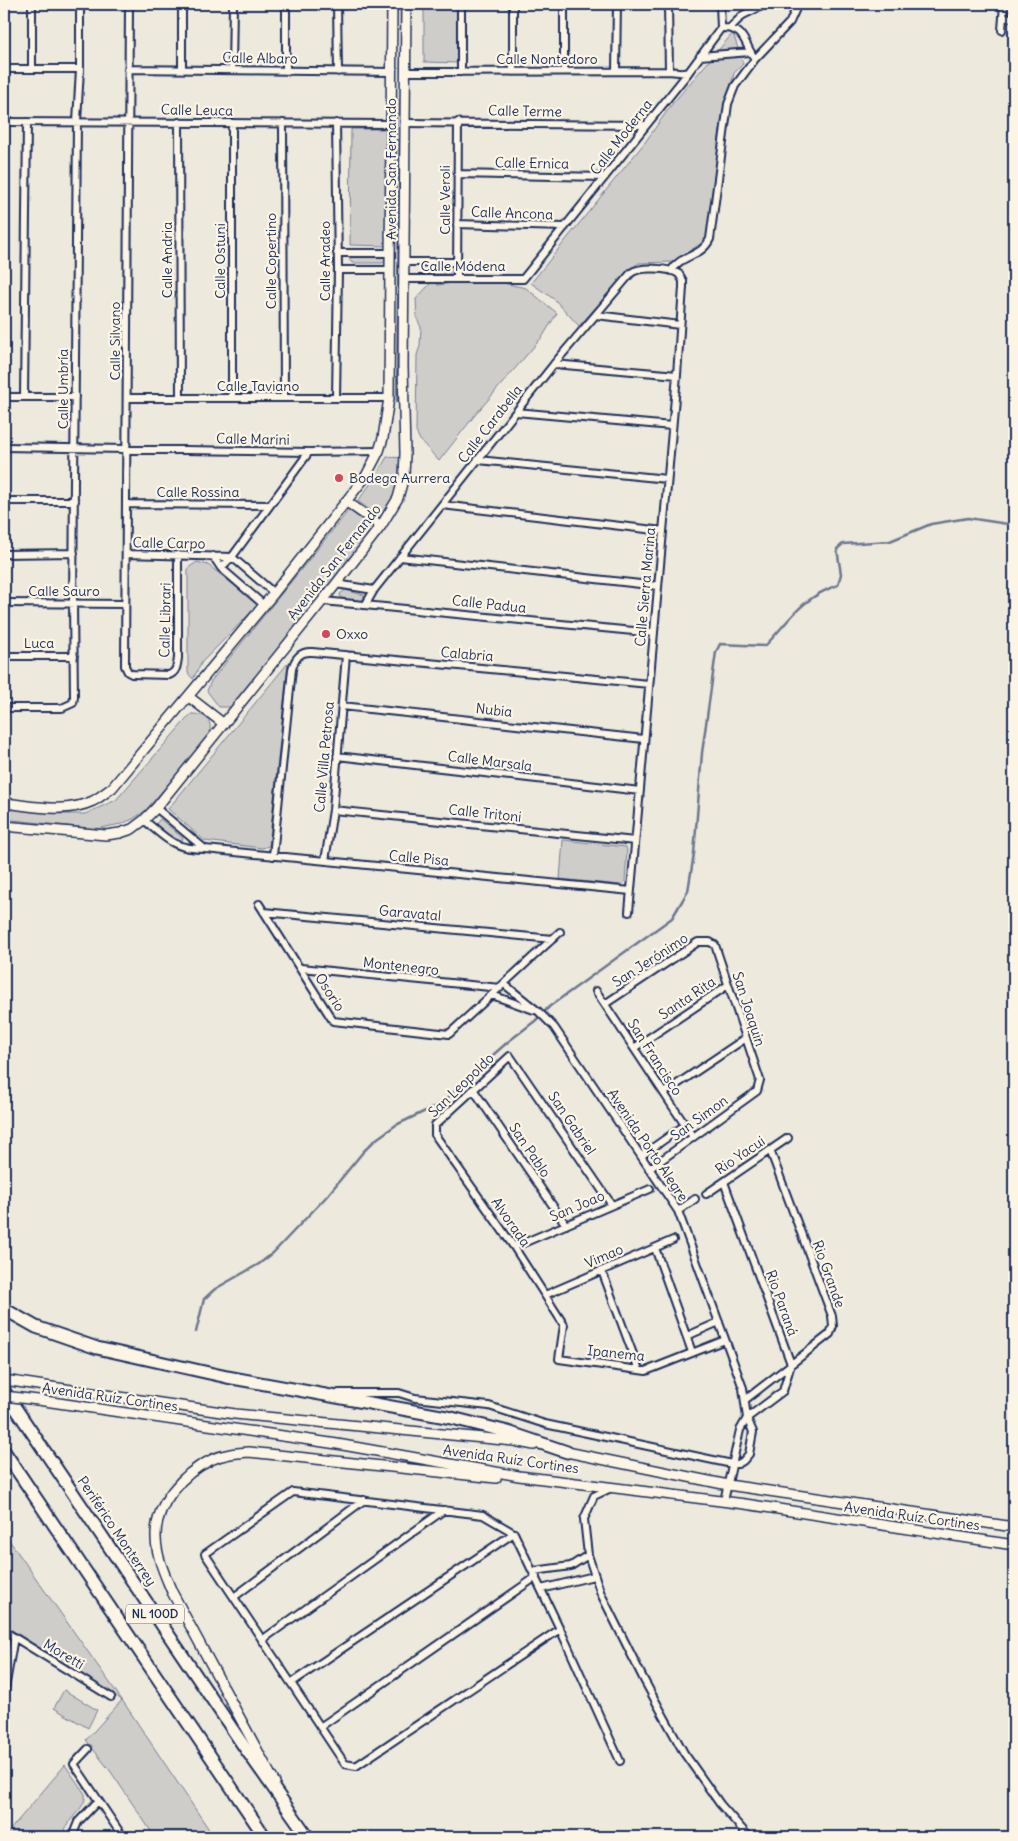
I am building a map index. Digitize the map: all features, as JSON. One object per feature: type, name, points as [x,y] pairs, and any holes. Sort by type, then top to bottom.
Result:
[{"type":"highway","points":[[4,1307],[36,1326],[97,1348],[227,1377],[452,1418],[508,1432],[567,1452]]},
{"type":"highway","name":"Periférico Monterrey","points":[[4,1391],[243,1745],[308,1837]]},
{"type":"highway","name":"NL 100D","points":[[4,1451],[265,1837]]},
{"type":"main road","name":"Avenida San Fernando","points":[[4,803],[59,808],[78,806],[94,801],[112,788],[189,697],[347,502],[366,476],[379,450],[383,438],[389,398],[392,4]]},
{"type":"main road","name":"Avenida San Fernando","points":[[4,826],[106,835],[120,833],[144,820],[156,808],[336,584],[381,526],[398,498],[404,476],[406,4]]},
{"type":"main road","points":[[391,97],[405,97]]},
{"type":"main road","points":[[347,502],[381,526]]},
{"type":"main road","points":[[189,697],[224,724]]},
{"type":"main road","name":"Avenida Ruíz Cortines","points":[[4,1380],[235,1414],[514,1441],[728,1485],[1014,1527]]},
{"type":"main road","name":"Avenida Ruíz Cortines","points":[[4,1396],[337,1444],[471,1469],[724,1501],[1014,1545]]},
{"type":"main road","points":[[293,1816],[172,1592],[160,1564],[156,1538],[158,1519],[167,1499],[191,1472],[212,1459],[230,1454],[249,1452],[491,1478],[544,1479]]},
{"type":"street","points":[[32,4],[32,69]]},
{"type":"street","name":"Calle Umbría","points":[[4,708],[62,708],[73,703],[77,121],[80,69],[80,4]]},
{"type":"street","name":"Calle Silvano","points":[[129,4],[127,504],[124,604],[125,666],[128,672],[132,674]]},
{"type":"street","points":[[182,4],[182,69]]},
{"type":"street","points":[[232,70],[233,4]]},
{"type":"street","points":[[286,4],[286,71]]},
{"type":"street","points":[[338,4],[338,72]]},
{"type":"street","points":[[460,4],[460,72]]},
{"type":"street","points":[[513,71],[514,4]]},
{"type":"street","points":[[564,4],[564,71]]},
{"type":"street","points":[[616,4],[616,71]]},
{"type":"street","points":[[668,4],[669,71]]},
{"type":"street","points":[[720,4],[721,28],[730,28],[738,31],[755,59]]},
{"type":"street","points":[[730,28],[743,15],[766,4]]},
{"type":"street","points":[[671,271],[678,262],[703,250],[710,239],[728,104],[735,86],[755,59],[790,22],[798,4]]},
{"type":"street","points":[[1002,30],[1004,4]]},
{"type":"street","points":[[1003,17],[1014,18]]},
{"type":"street","name":"Calle Moderna","points":[[523,279],[606,177],[721,28]]},
{"type":"street","points":[[700,56],[750,52]]},
{"type":"street","points":[[4,69],[80,69]]},
{"type":"street","name":"Calle Albaro","points":[[128,69],[392,72]]},
{"type":"street","name":"Calle Nontedoro","points":[[406,72],[669,71],[688,73]]},
{"type":"street","name":"Calle Leuca","points":[[4,122],[391,124]]},
{"type":"street","points":[[24,397],[26,122]]},
{"type":"street","name":"Calle Andria","points":[[179,122],[180,398]]},
{"type":"street","name":"Calle Veroli","points":[[457,279],[458,122]]},
{"type":"street","name":"Calle Ostuni","points":[[232,123],[232,398]]},
{"type":"street","name":"Calle Copertino","points":[[283,123],[284,398]]},
{"type":"street","name":"Calle Aradeo","points":[[336,123],[338,253],[336,398]]},
{"type":"street","name":"Calle Terme","points":[[404,123],[645,125]]},
{"type":"street","name":"Calle Ernica","points":[[458,174],[606,177]]},
{"type":"street","name":"Calle Ancona","points":[[457,224],[565,227]]},
{"type":"street","points":[[338,253],[389,253]]},
{"type":"street","name":"Calle Módena","points":[[404,262],[457,262]]},
{"type":"street","name":"Calle Carabella","points":[[366,604],[374,590],[554,364],[631,273],[642,268],[671,271]]},
{"type":"street","points":[[338,270],[389,270]]},
{"type":"street","name":"Calle Sierra Marina","points":[[629,912],[677,375],[683,281],[679,274],[671,271]]},
{"type":"street","name":"Calle Módena","points":[[404,278],[523,279]]},
{"type":"street","points":[[596,315],[680,325]]},
{"type":"street","points":[[554,364],[677,375]]},
{"type":"street","points":[[4,397],[75,396]]},
{"type":"street","name":"Calle Taviano","points":[[127,398],[389,398]]},
{"type":"street","points":[[516,412],[672,426]]},
{"type":"street","name":"Calle Marini","points":[[4,448],[309,452],[379,450]]},
{"type":"street","points":[[221,568],[232,557],[309,452]]},
{"type":"street","points":[[478,460],[667,479]]},
{"type":"street","points":[[4,501],[75,501]]},
{"type":"street","name":"Calle Rossina","points":[[127,504],[269,505]]},
{"type":"street","points":[[442,505],[663,531]]},
{"type":"street","points":[[4,554],[74,553]]},
{"type":"street","name":"Calle Carpo","points":[[126,554],[232,557]]},
{"type":"street","name":"Calle Librari","points":[[132,674],[169,675],[173,674],[176,668],[178,658],[178,555]]},
{"type":"street","name":"Calle Carpo","points":[[213,556],[221,568],[264,605]]},
{"type":"street","points":[[232,557],[274,593]]},
{"type":"street","points":[[400,557],[658,586]]},
{"type":"street","points":[[336,584],[374,590]]},
{"type":"street","name":"Calle Padua","points":[[323,600],[654,634]]},
{"type":"street","name":"Calle Sauro","points":[[4,603],[124,604]]},
{"type":"street","name":"Calabria","points":[[273,856],[292,669],[294,662],[304,652],[649,684]]},
{"type":"street","name":"Calle Villa Petrosa","points":[[325,862],[333,810],[346,655]]},
{"type":"street","name":"Luca","points":[[4,656],[74,656]]},
{"type":"street","name":"Nubia","points":[[342,706],[644,739]]},
{"type":"street","name":"Calle Marsala","points":[[338,756],[640,791]]},
{"type":"street","points":[[156,808],[205,849]]},
{"type":"street","name":"Calle Tritoni","points":[[333,810],[635,841]]},
{"type":"street","name":"Calle Pisa","points":[[144,820],[174,844],[190,849],[631,891]]},
{"type":"street","name":"Osorio","points":[[259,904],[301,968],[332,1021],[449,1034],[492,995]]},
{"type":"street","name":"Garavatal","points":[[264,912],[553,939]]},
{"type":"street","points":[[540,1012],[492,995],[560,932]]},
{"type":"street","name":"San Jerónimo","points":[[605,1004],[698,942],[710,942]]},
{"type":"street","name":"San Joaquin","points":[[710,942],[714,945],[728,985],[760,1080],[759,1086]]},
{"type":"street","name":"Montenegro","points":[[301,968],[502,986]]},
{"type":"street","name":"Santa Rita","points":[[634,1048],[728,985]]},
{"type":"street","name":"Avenida Porto Alegre","points":[[502,986],[540,1012],[554,1027],[678,1211],[743,1388],[748,1418],[753,1432],[749,1454],[744,1461],[732,1464]]},
{"type":"street","name":"San Francisco","points":[[596,991],[693,1137]]},
{"type":"street","points":[[664,1093],[746,1038]]},
{"type":"street","name":"San Leopoldo","points":[[434,1135],[434,1125],[510,1056]]},
{"type":"street","name":"San Gabriel","points":[[510,1056],[612,1205]]},
{"type":"street","name":"San Simon","points":[[649,1169],[758,1091],[759,1086]]},
{"type":"street","name":"San Pablo","points":[[473,1090],[566,1225]]},
{"type":"street","name":"San Simon","points":[[641,1156],[685,1125]]},
{"type":"street","name":"Alvorada","points":[[434,1135],[514,1247],[564,1325],[559,1359]]},
{"type":"street","name":"Rio Yacui","points":[[706,1194],[788,1138]]},
{"type":"street","name":"Rio Grande","points":[[745,1400],[830,1334],[833,1326],[832,1316],[770,1150]]},
{"type":"street","name":"Rio Paraná","points":[[724,1182],[791,1364]]},
{"type":"street","name":"San Joao","points":[[514,1247],[650,1189]]},
{"type":"street","points":[[678,1211],[695,1199]]},
{"type":"street","name":"Vimao","points":[[545,1295],[673,1240]]},
{"type":"street","points":[[655,1248],[692,1352]]},
{"type":"street","points":[[602,1270],[639,1370]]},
{"type":"street","points":[[687,1336],[719,1322]]},
{"type":"street","name":"Ipanema","points":[[559,1359],[646,1371],[725,1340]]},
{"type":"street","points":[[724,1501],[740,1430],[748,1418],[783,1391],[791,1364]]},
{"type":"street","points":[[316,1392],[399,1393],[415,1398],[489,1406],[545,1424],[732,1464]]},
{"type":"street","points":[[612,1487],[594,1496],[584,1519],[588,1555],[601,1594],[684,1753],[720,1804],[750,1837]]},
{"type":"street","points":[[560,1629],[356,1766],[345,1764],[204,1554],[293,1492],[483,1515],[514,1533],[542,1589],[620,1761]]},
{"type":"street","points":[[234,1597],[364,1500]]},
{"type":"street","points":[[262,1640],[444,1510]]},
{"type":"street","points":[[291,1683],[514,1533]]},
{"type":"street","points":[[320,1727],[535,1574],[571,1566],[588,1555]]},
{"type":"street","points":[[542,1589],[594,1576]]},
{"type":"street","name":"Moretti","points":[[4,1631],[111,1697]]},
{"type":"street","points":[[4,1695],[14,1637]]},
{"type":"street","points":[[88,1749],[74,1764],[123,1837]]},
{"type":"street","points":[[72,1837],[78,1822],[98,1801]]},
{"type":"shaded area","points":[[424,4],[457,4],[459,63],[424,62]]},
{"type":"shaded area","points":[[733,33],[743,64],[734,73],[719,137],[712,236],[673,262],[639,263],[631,268],[579,326],[555,300],[531,283],[646,141],[672,104]]},
{"type":"shaded area","points":[[351,129],[388,129],[389,246],[350,245]]},
{"type":"shaded area","points":[[352,256],[384,256],[386,260],[383,263],[352,263],[349,259]]},
{"type":"shaded area","points":[[425,266],[456,266],[454,274],[425,274],[422,268]]},
{"type":"shaded area","points":[[431,279],[438,285],[484,279],[526,288],[557,313],[543,336],[475,415],[439,461],[420,440],[416,432],[417,355],[420,346],[421,327],[417,319],[416,299],[429,285]]},
{"type":"shaded area","points":[[387,457],[404,458],[402,482],[382,520],[358,501]]},
{"type":"shaded area","points":[[349,510],[374,529],[233,707],[219,707],[207,691],[211,681]]},
{"type":"shaded area","points":[[197,562],[208,565],[259,604],[202,662],[193,679],[188,673],[188,568]]},
{"type":"shaded area","points":[[345,590],[364,595],[363,600],[341,598],[340,594]]},
{"type":"shaded area","points":[[288,663],[269,846],[262,848],[205,841],[168,809]]},
{"type":"shaded area","points":[[191,714],[201,715],[208,719],[210,726],[209,737],[145,811],[133,819],[121,824],[96,829],[4,819],[4,807],[63,814],[85,814],[116,800]]},
{"type":"shaded area","points":[[160,819],[183,838],[182,842],[173,840],[156,824]]},
{"type":"shaded area","points":[[563,840],[626,847],[625,882],[621,885],[560,879]]},
{"type":"shaded area","points":[[4,1533],[122,1700],[4,1625]]},
{"type":"shaded area","points":[[64,1690],[97,1710],[88,1728],[54,1708]]},
{"type":"shaded area","points":[[122,1700],[214,1837],[155,1837],[111,1772],[86,1740]]},
{"type":"shaded area","points":[[65,1765],[85,1794],[85,1799],[68,1824],[64,1837],[4,1837]]},
{"type":"waterway","points":[[401,4],[401,30]]},
{"type":"waterway","points":[[397,401],[400,100]]},
{"type":"waterway","points":[[196,1332],[204,1299],[215,1289],[259,1264],[273,1253],[327,1196],[375,1140],[396,1125],[436,1106],[450,1096],[486,1061],[535,1021],[550,1006],[672,918],[688,891],[694,854],[702,753],[716,652],[720,644],[765,646],[805,603],[814,596],[838,585],[841,574],[837,549],[843,544],[890,541],[931,524],[968,518],[1014,525]]},
{"type":"place","name":"Bodega Aurrera","points":[[339,478]]},
{"type":"place","name":"Oxxo","points":[[326,634]]}]
